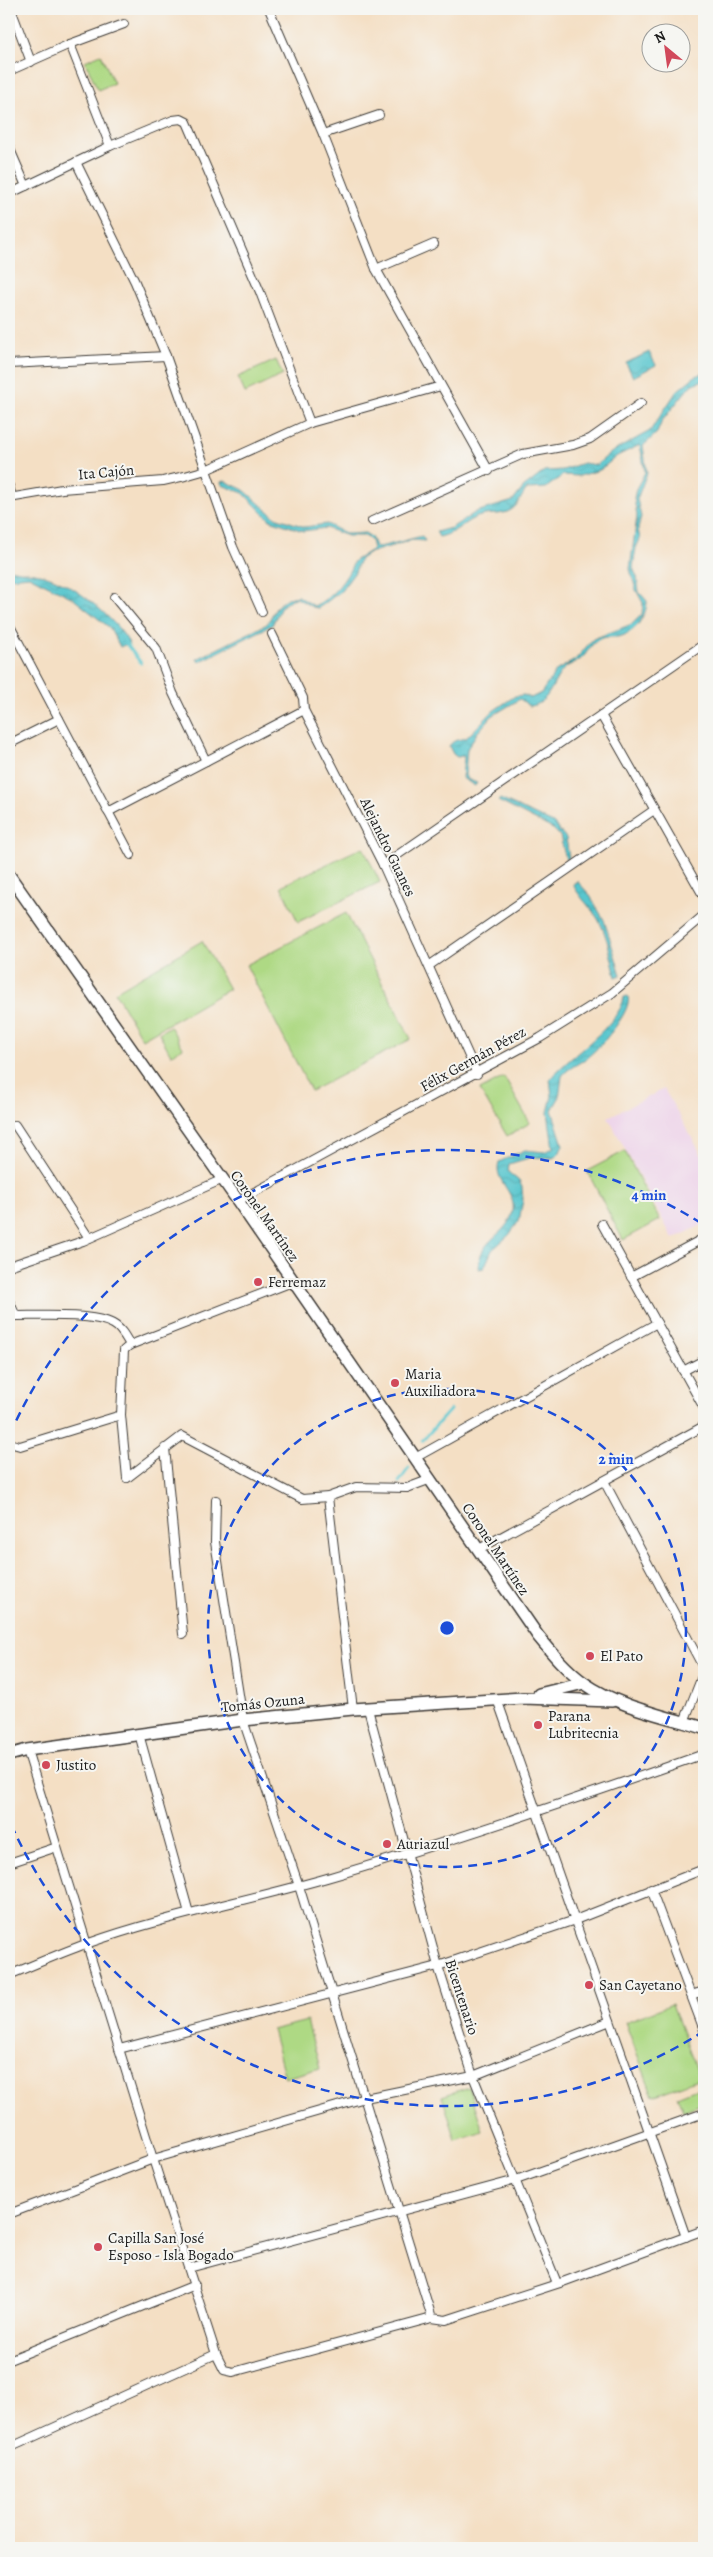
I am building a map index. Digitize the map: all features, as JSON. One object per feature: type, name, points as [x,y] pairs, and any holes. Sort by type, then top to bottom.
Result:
[{"type":"main road","name":"Coronel Martínez","points":[[9,875],[221,1180],[238,1201],[292,1282],[538,1636],[562,1665],[584,1683],[619,1701],[704,1728]]},
{"type":"main road","name":"Tomás Ozuna","points":[[523,1698],[584,1683]]},
{"type":"main road","name":"Tomás Ozuna","points":[[9,1755],[27,1750],[243,1720],[353,1709],[523,1698],[619,1701]]},
{"type":"street","points":[[11,9],[31,62]]},
{"type":"street","points":[[269,9],[323,134],[376,269],[489,471]]},
{"type":"street","points":[[9,71],[70,44],[124,24]]},
{"type":"street","points":[[70,44],[110,146]]},
{"type":"street","points":[[323,134],[378,116]]},
{"type":"street","points":[[9,194],[110,146],[173,120],[181,119],[187,122],[260,292],[310,423]]},
{"type":"street","points":[[9,147],[26,186]]},
{"type":"street","points":[[76,162],[135,282],[166,356],[233,547],[262,612]]},
{"type":"street","points":[[376,269],[434,244]]},
{"type":"street","points":[[9,364],[166,356]]},
{"type":"street","name":"Ita Cajón","points":[[11,498],[62,489],[163,481],[206,470],[310,423],[441,386]]},
{"type":"street","points":[[372,521],[529,452],[573,445],[590,439],[641,404]]},
{"type":"street","points":[[9,486],[11,498]]},
{"type":"street","points":[[114,597],[156,648],[173,693],[206,761]]},
{"type":"street","points":[[9,624],[131,855]]},
{"type":"street","name":"Alejandro Guanes","points":[[272,634],[303,698],[304,710],[383,865],[430,965],[477,1074]]},
{"type":"street","points":[[383,865],[704,644]]},
{"type":"street","points":[[108,812],[304,710]]},
{"type":"street","points":[[601,715],[704,897]]},
{"type":"street","points":[[9,744],[59,718]]},
{"type":"street","points":[[430,965],[654,810]]},
{"type":"street","name":"Félix Germán Pérez","points":[[238,1201],[477,1074],[612,993],[704,915]]},
{"type":"street","points":[[15,1125],[89,1238]]},
{"type":"street","points":[[9,1266],[89,1238],[221,1180]]},
{"type":"street","points":[[602,1224],[704,1408]]},
{"type":"street","points":[[631,1277],[704,1238]]},
{"type":"street","points":[[292,1282],[130,1345],[124,1350],[121,1415],[127,1478],[178,1438],[186,1437],[302,1499],[328,1497],[356,1487],[407,1488],[431,1480]]},
{"type":"street","points":[[9,1301],[12,1317],[66,1316],[106,1320],[116,1325],[130,1345]]},
{"type":"street","points":[[415,1458],[657,1323]]},
{"type":"street","points":[[683,1371],[704,1360]]},
{"type":"street","points":[[9,1443],[20,1446],[121,1415]]},
{"type":"street","points":[[478,1550],[704,1426]]},
{"type":"street","points":[[165,1448],[183,1634]]},
{"type":"street","points":[[604,1481],[703,1667],[703,1674],[684,1722]]},
{"type":"street","points":[[328,1497],[353,1709]]},
{"type":"street","points":[[216,1500],[215,1542],[243,1720],[299,1886],[432,2318]]},
{"type":"street","points":[[497,1699],[686,2237]]},
{"type":"street","name":"Bicentenario","points":[[368,1709],[438,1966],[474,2076],[557,2284]]},
{"type":"street","points":[[139,1734],[189,1913]]},
{"type":"street","points":[[27,1750],[153,2159],[222,2368],[233,2372],[432,2318],[446,2320],[557,2284],[704,2230]]},
{"type":"street","points":[[9,1976],[86,1944],[189,1913],[299,1886],[407,1854],[537,1813],[704,1754]]},
{"type":"street","points":[[9,1862],[57,1847]]},
{"type":"street","points":[[119,2049],[332,1992],[438,1966],[575,1920],[704,1869]]},
{"type":"street","points":[[651,1889],[704,2030]]},
{"type":"street","points":[[691,1996],[704,1991]]},
{"type":"street","points":[[9,2214],[153,2159],[365,2098],[474,2076],[610,2021]]},
{"type":"street","points":[[189,2268],[516,2180],[704,2113]]},
{"type":"street","points":[[9,2360],[195,2285]]},
{"type":"street","points":[[9,2448],[216,2354]]},
{"type":"shaded area","points":[[664,1089],[704,1159],[704,1224],[673,1239],[608,1117]]},
{"type":"green space","points":[[101,54],[114,83],[98,90],[85,61]]},
{"type":"green space","points":[[276,360],[283,375],[245,393],[238,377]]},
{"type":"green space","points":[[363,847],[380,882],[298,922],[281,886]]},
{"type":"green space","points":[[346,913],[411,1039],[311,1091],[246,965]]},
{"type":"green space","points":[[202,941],[229,989],[142,1039],[115,992]]},
{"type":"green space","points":[[170,1026],[183,1048],[171,1055],[159,1033]]},
{"type":"green space","points":[[504,1077],[530,1123],[507,1136],[480,1090]]},
{"type":"green space","points":[[625,1151],[660,1220],[623,1240],[587,1171]]},
{"type":"green space","points":[[672,2004],[700,2078],[653,2096],[625,2022]]},
{"type":"green space","points":[[307,2021],[320,2068],[285,2078],[272,2030]]},
{"type":"green space","points":[[704,2085],[704,2103],[683,2111],[677,2096]]},
{"type":"green space","points":[[469,2087],[483,2131],[456,2140],[442,2096]]},
{"type":"water","points":[[649,352],[656,365],[633,377],[626,363]]},
{"type":"water","points":[[704,373],[704,380],[691,385],[662,421],[657,433],[643,446],[647,473],[637,499],[641,517],[638,529],[640,539],[636,548],[633,568],[637,577],[639,592],[647,601],[645,613],[629,633],[596,641],[581,659],[560,673],[541,702],[529,706],[520,699],[492,716],[477,733],[467,749],[465,775],[467,779],[477,783],[475,786],[462,778],[464,756],[457,757],[449,746],[457,740],[466,738],[493,711],[515,696],[524,695],[531,698],[541,693],[557,670],[575,660],[593,639],[632,624],[642,614],[643,603],[636,590],[630,569],[637,516],[634,498],[636,489],[645,472],[640,445],[617,456],[600,470],[579,476],[563,475],[546,488],[527,489],[516,506],[507,512],[475,518],[439,537],[436,532],[451,528],[476,512],[513,501],[523,488],[545,471],[563,470],[583,463],[596,465],[612,452],[650,431],[677,391],[695,376]]},
{"type":"water","points":[[225,481],[244,490],[275,517],[305,527],[327,524],[347,534],[365,533],[371,537],[376,548],[422,536],[425,541],[412,540],[369,553],[360,559],[355,572],[341,591],[318,608],[312,607],[297,598],[291,599],[281,607],[272,625],[199,662],[197,659],[267,624],[277,606],[287,598],[298,596],[314,606],[321,603],[338,587],[354,561],[373,549],[371,541],[366,536],[347,536],[326,528],[303,531],[270,520],[243,493],[222,485],[221,482]]},
{"type":"water","points":[[9,569],[47,576],[70,587],[104,613],[129,643],[120,647],[110,628],[71,597],[29,576],[9,578]]},
{"type":"water","points":[[500,799],[553,823],[566,838],[569,858],[566,860],[560,836],[553,829],[498,801]]},
{"type":"water","points":[[577,881],[589,894],[604,920],[621,975],[616,977],[604,933],[595,915],[575,888],[573,884]]},
{"type":"water","points":[[628,996],[625,1011],[606,1039],[591,1054],[562,1076],[559,1098],[552,1110],[563,1145],[559,1154],[553,1158],[532,1157],[509,1164],[508,1172],[519,1181],[522,1187],[523,1200],[519,1221],[509,1235],[492,1250],[484,1268],[479,1269],[483,1251],[505,1226],[513,1211],[511,1198],[499,1175],[499,1162],[525,1150],[544,1152],[553,1148],[548,1112],[552,1096],[550,1079],[604,1029],[621,1007],[624,997]]},
{"type":"waterway","points":[[124,641],[141,663]]},
{"type":"waterway","points":[[422,1441],[450,1410]]},
{"type":"waterway","points":[[399,1482],[409,1468]]},
{"type":"place","name":"Ferremaz","points":[[258,1282]]},
{"type":"place","name":"Maria Auxiliadora","points":[[395,1383]]},
{"type":"place","name":"El Pato","points":[[590,1656]]},
{"type":"place","name":"Parana Lubritecnia","points":[[538,1725]]},
{"type":"place","name":"Justito","points":[[46,1765]]},
{"type":"place","name":"Auriazul","points":[[387,1844]]},
{"type":"place","name":"San Cayetano","points":[[589,1985]]},
{"type":"place","name":"Capilla San José Esposo - Isla Bogado","points":[[98,2247]]}]
